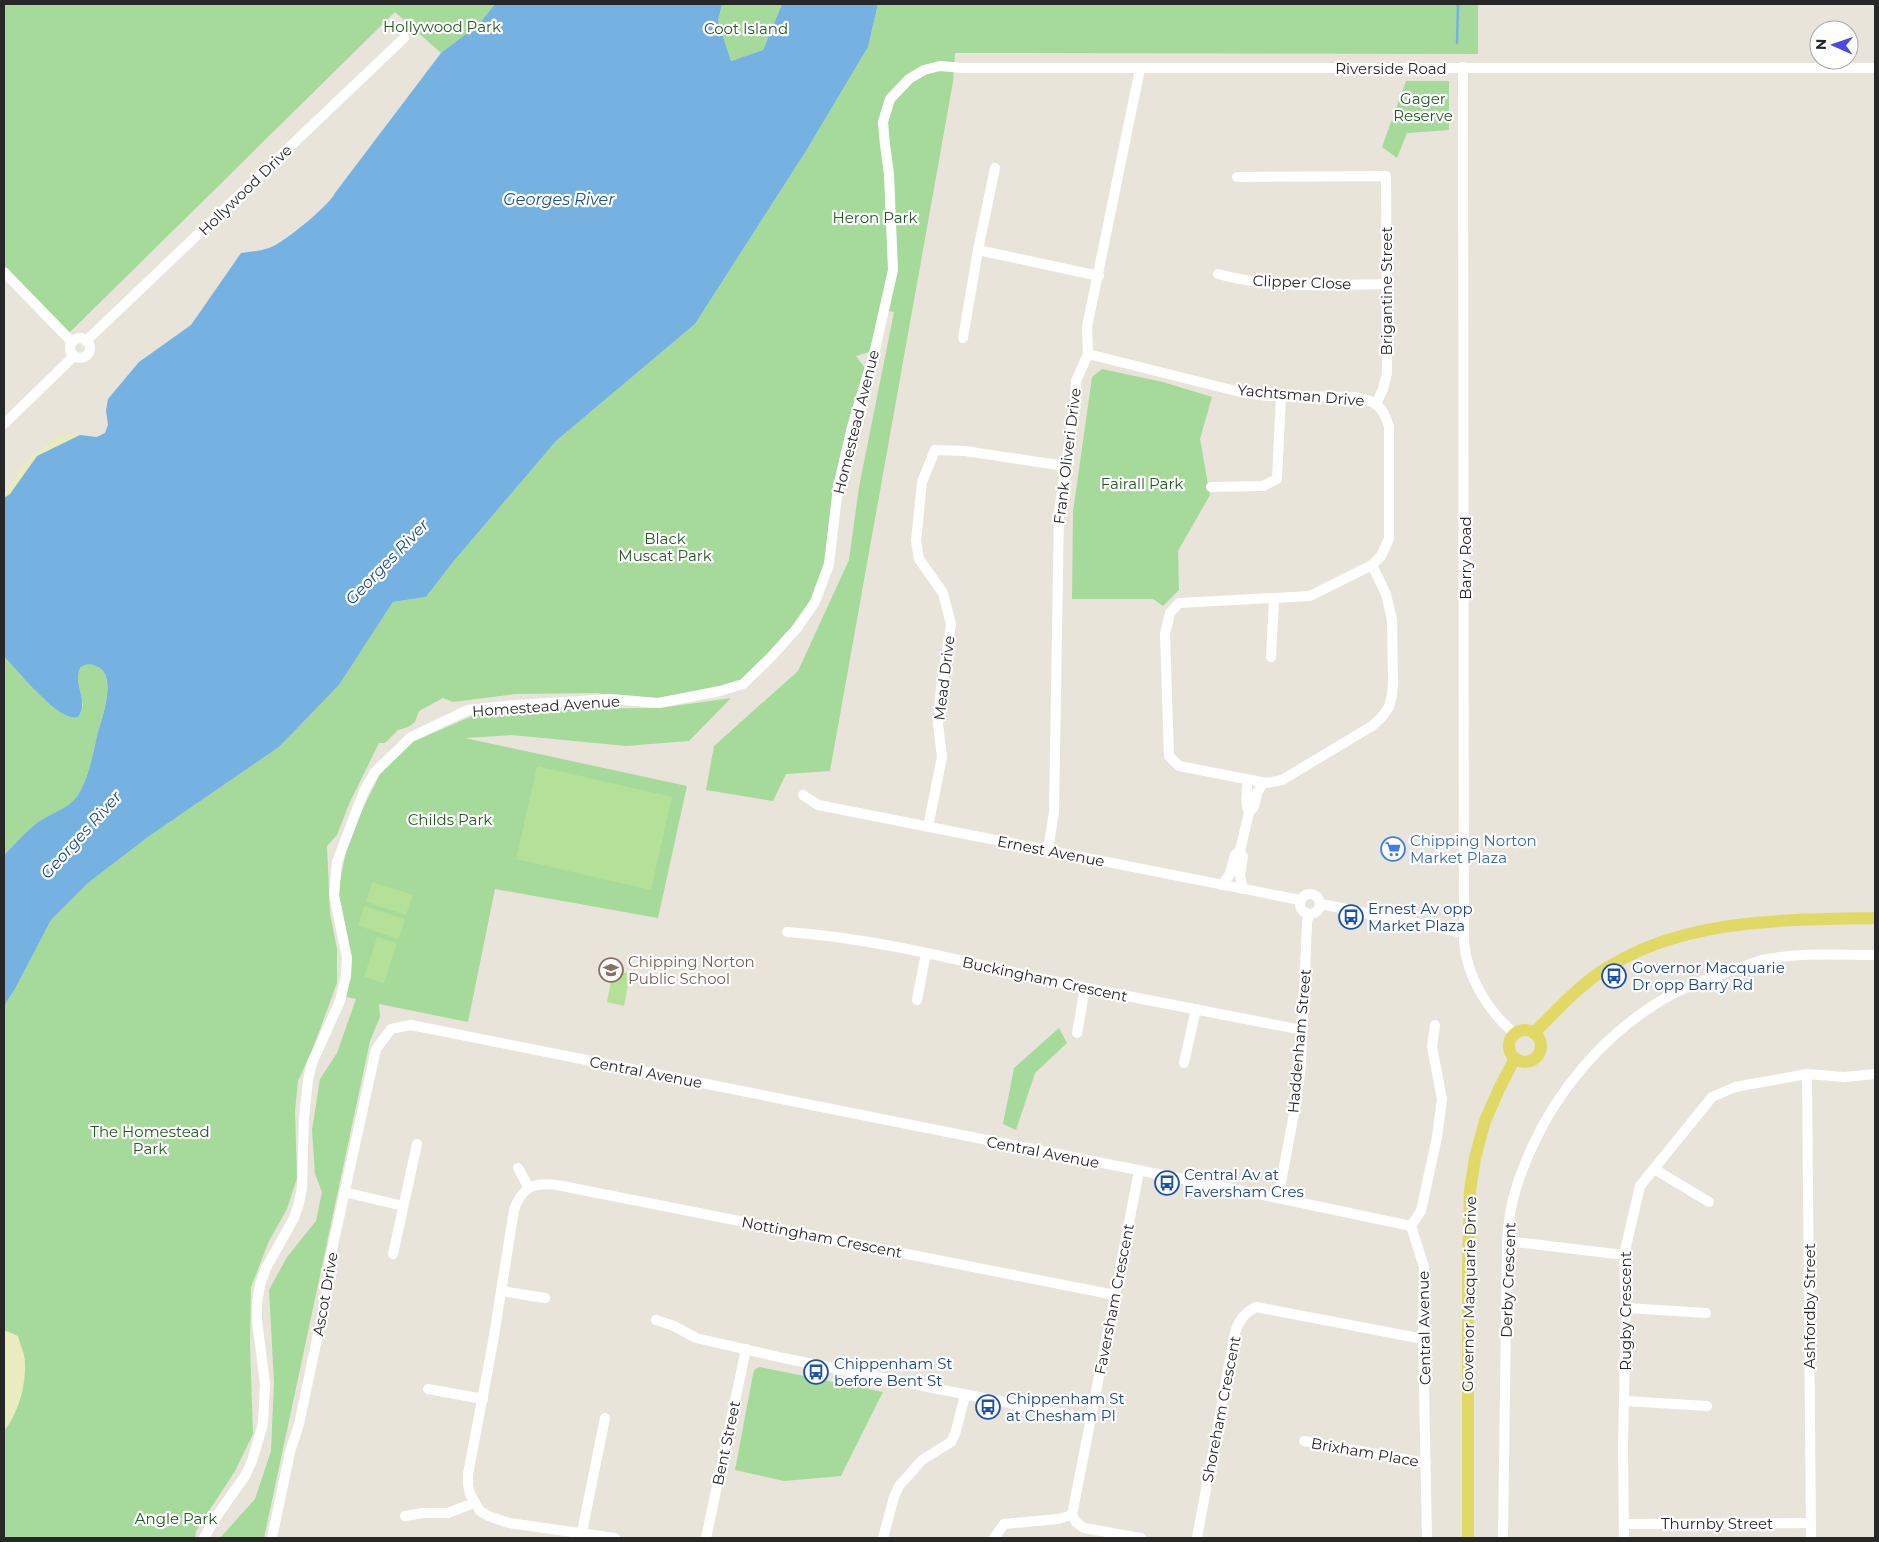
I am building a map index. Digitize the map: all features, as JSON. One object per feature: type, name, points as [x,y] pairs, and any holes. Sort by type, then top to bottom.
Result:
[{"type":"main road","points":[[1534,1033],[1570,997],[1598,974],[1624,958],[1650,946],[1706,930],[1743,924],[1875,918]]},
{"type":"main road","points":[[1524,1030],[1534,1033],[1538,1037],[1540,1048],[1535,1057],[1526,1061],[1515,1058],[1509,1046],[1509,1041],[1514,1033],[1524,1030]]},
{"type":"main road","name":"Governor Macquarie Drive","points":[[1468,1538],[1468,1268],[1471,1182],[1485,1121],[1515,1058]]},
{"type":"street","name":"Hollywood Drive","points":[[86,341],[404,38]]},
{"type":"street","name":"Riverside Road","points":[[909,79],[924,70],[940,66],[1140,69],[1875,68]]},
{"type":"street","name":"Barry Road","points":[[1463,68],[1464,933],[1466,959],[1478,987],[1491,1010],[1514,1033]]},
{"type":"street","name":"Frank Oliveri Drive","points":[[1048,850],[1054,812],[1059,511],[1075,406],[1076,381],[1088,354],[1087,327],[1140,69]]},
{"type":"street","name":"Homestead Avenue","points":[[204,1538],[216,1517],[245,1476],[252,1461],[263,1424],[265,1384],[257,1320],[258,1294],[266,1268],[294,1218],[299,1203],[302,1187],[304,1118],[308,1080],[312,1064],[340,1001],[346,976],[347,958],[334,895],[337,862],[364,791],[375,772],[411,737],[468,710],[611,698],[658,703],[720,691],[742,684],[770,658],[806,617],[815,602],[829,564],[838,487],[852,427],[875,350],[893,270],[889,174],[883,122],[890,99],[909,79]]},
{"type":"street","points":[[963,338],[978,250],[995,168]]},
{"type":"street","name":"Brigantine Street","points":[[1238,177],[1386,176],[1387,373],[1383,389],[1376,404]]},
{"type":"street","points":[[978,250],[1099,276]]},
{"type":"street","points":[[4,272],[72,342]]},
{"type":"street","name":"Clipper Close","points":[[1218,274],[1238,280],[1304,286],[1386,284]]},
{"type":"street","points":[[81,339],[86,341],[89,350],[86,356],[80,358],[74,356],[71,351],[72,342],[81,339]]},
{"type":"street","name":"Yachtsman Drive","points":[[1088,354],[1244,393],[1281,396],[1355,397],[1376,404],[1385,413],[1389,427],[1388,539],[1381,556],[1372,565],[1310,596],[1179,603],[1170,613],[1165,634],[1169,756],[1179,766],[1263,783],[1282,780],[1372,726],[1381,718],[1389,707],[1392,695],[1392,620],[1386,594],[1372,565]]},
{"type":"street","points":[[4,424],[74,356]]},
{"type":"street","points":[[1211,487],[1262,486],[1277,479],[1281,396]]},
{"type":"street","name":"Mead Drive","points":[[928,827],[942,757],[938,724],[941,688],[951,624],[943,593],[919,559],[916,541],[922,482],[935,450],[965,451],[1065,466]]},
{"type":"street","points":[[1271,657],[1274,599]]},
{"type":"street","points":[[1247,779],[1248,790],[1245,805],[1248,812]]},
{"type":"street","points":[[1243,889],[1240,875],[1243,857],[1240,851],[1248,812],[1254,806],[1257,793],[1263,783]]},
{"type":"street","name":"Ernest Avenue","points":[[803,795],[818,805],[1300,900]]},
{"type":"street","points":[[1222,885],[1230,874],[1234,855],[1240,851]]},
{"type":"street","points":[[1311,894],[1319,899],[1320,906],[1317,911],[1309,914],[1301,909],[1300,900],[1304,895],[1311,894]]},
{"type":"street","points":[[1320,906],[1326,905],[1464,933]]},
{"type":"street","name":"Haddenham Street","points":[[1278,1198],[1296,1103],[1309,914]]},
{"type":"street","name":"Buckingham Crescent","points":[[787,932],[822,935],[926,953],[1086,988],[1302,1030]]},
{"type":"street","points":[[917,1000],[926,953]]},
{"type":"street","name":"Derby Crescent","points":[[1503,1538],[1507,1241],[1512,1203],[1517,1184],[1548,1114],[1563,1092],[1591,1059],[1636,1017],[1655,1003],[1679,991],[1709,978],[1761,960],[1807,954],[1875,954]]},
{"type":"street","points":[[1077,1033],[1086,988]]},
{"type":"street","points":[[1184,1063],[1196,1009]]},
{"type":"street","name":"Central Avenue","points":[[376,1049],[391,1029],[411,1025],[698,1081],[1411,1226],[1424,1267],[1423,1339],[1427,1538]]},
{"type":"street","points":[[1411,1226],[1421,1212],[1440,1118],[1442,1100],[1432,1047],[1435,1025]]},
{"type":"street","name":"Ascot Drive","points":[[272,1538],[290,1452],[299,1424],[328,1287],[330,1258],[376,1049]]},
{"type":"street","name":"Rugby Crescent","points":[[1624,1538],[1626,1308],[1624,1255],[1640,1186],[1712,1097],[1735,1088],[1807,1074],[1844,1077],[1875,1074]]},
{"type":"street","name":"Ashfordby Street","points":[[1807,1074],[1810,1538]]},
{"type":"street","points":[[394,1254],[417,1144]]},
{"type":"street","points":[[518,1168],[529,1188],[522,1192],[514,1210],[483,1399],[468,1474],[468,1485],[474,1503],[480,1511],[498,1520],[615,1538]]},
{"type":"street","points":[[1654,1169],[1709,1202]]},
{"type":"street","name":"Faversham Crescent","points":[[1072,1515],[1089,1419],[1139,1171]]},
{"type":"street","name":"Nottingham Crescent","points":[[529,1188],[536,1184],[557,1185],[1115,1295]]},
{"type":"street","points":[[344,1192],[404,1206]]},
{"type":"street","points":[[1507,1241],[1624,1255]]},
{"type":"street","points":[[501,1291],[545,1298]]},
{"type":"street","name":"Shoreham Crescent","points":[[1197,1538],[1235,1333],[1238,1322],[1250,1310],[1256,1307],[1423,1339]]},
{"type":"street","points":[[1626,1308],[1706,1313]]},
{"type":"street","points":[[656,1320],[674,1326],[696,1338],[783,1358],[965,1396],[1089,1419]]},
{"type":"street","name":"Bent Street","points":[[706,1538],[746,1349]]},
{"type":"street","points":[[428,1389],[483,1399]]},
{"type":"street","points":[[883,1538],[894,1497],[899,1486],[922,1460],[951,1442],[965,1396]]},
{"type":"street","points":[[1624,1401],[1707,1406]]},
{"type":"street","points":[[582,1532],[605,1418]]},
{"type":"street","name":"Brixham Place","points":[[1304,1441],[1426,1463]]},
{"type":"street","points":[[405,1516],[423,1513],[448,1514],[474,1503]]},
{"type":"street","points":[[994,1538],[1004,1524],[1058,1519],[1072,1515],[1084,1528],[1141,1538]]},
{"type":"street","name":"Thurnby Street","points":[[1624,1524],[1810,1523]]},
{"type":"green space","name":"Hollywood Park","points":[[4,4],[495,4],[479,24],[441,53],[395,12],[67,335],[4,269]]},
{"type":"green space","name":"Coot Island","points":[[722,4],[782,4],[763,50],[731,61],[718,21]]},
{"type":"green space","points":[[878,4],[1478,4],[1478,54],[955,53],[953,82],[830,771],[786,774],[773,801],[706,790],[714,746],[798,671],[849,560],[859,487],[894,312],[884,310],[875,350],[856,356],[868,372],[815,602],[743,684],[658,703],[597,693],[515,694],[453,702],[443,698],[419,711],[415,722],[408,727],[398,730],[385,743],[379,743],[349,804],[337,835],[327,846],[330,913],[337,949],[337,983],[313,1048],[298,1081],[295,1111],[297,1178],[287,1209],[269,1241],[251,1287],[250,1344],[253,1434],[235,1471],[196,1531],[195,1538],[4,1538],[4,1006],[51,920],[88,883],[148,837],[279,747],[339,685],[393,602],[426,597],[453,562],[556,441],[695,324],[806,151],[868,47]]},
{"type":"green space","name":"Gager Reserve","points":[[1406,81],[1449,81],[1449,130],[1407,133],[1397,158],[1382,147]]},
{"type":"green space","name":"Fairall Park","points":[[1102,369],[1163,382],[1212,397],[1200,439],[1210,495],[1178,551],[1179,590],[1163,606],[1153,599],[1072,599],[1073,512],[1092,377]]},
{"type":"green space","points":[[4,657],[44,699],[70,717],[83,706],[77,675],[81,667],[91,664],[102,670],[106,678],[107,687],[104,709],[90,767],[78,795],[70,804],[42,819],[4,855]]},
{"type":"green space","name":"Childs Park","points":[[731,698],[689,741],[626,746],[512,735],[465,738],[687,786],[658,918],[495,889],[468,1022],[379,1004],[380,1017],[370,1041],[264,1538],[220,1538],[255,1499],[271,1451],[274,1382],[269,1290],[287,1257],[316,1221],[322,1192],[315,1174],[312,1130],[320,1079],[337,1053],[356,999],[346,997],[351,962],[339,900],[340,881],[346,852],[361,812],[380,774],[410,743],[477,714],[526,709],[660,708]]},
{"type":"green space","points":[[537,766],[672,797],[651,890],[516,859]]},
{"type":"green space","points":[[372,882],[413,895],[406,915],[366,902]]},
{"type":"green space","points":[[364,906],[405,919],[399,939],[358,926]]},
{"type":"green space","points":[[377,937],[397,943],[384,983],[364,977]]},
{"type":"green space","points":[[613,971],[630,974],[624,1006],[607,1002]]},
{"type":"green space","points":[[1059,1028],[1067,1043],[1035,1073],[1016,1130],[1003,1124],[1014,1068]]},
{"type":"green space","points":[[760,1367],[883,1392],[841,1476],[784,1481],[735,1470],[753,1374],[755,1369]]},
{"type":"sand","points":[[79,433],[80,435],[50,456],[4,513],[4,495],[19,470],[33,455],[61,435]]},
{"type":"sand","points":[[4,1330],[18,1336],[25,1363],[25,1372],[17,1408],[4,1431]]},
{"type":"water","name":"Georges River","points":[[495,4],[722,4],[718,21],[731,61],[763,50],[782,4],[878,4],[868,47],[806,151],[695,324],[556,441],[453,562],[426,597],[393,602],[339,685],[279,747],[148,837],[88,883],[51,920],[4,1006],[4,855],[24,834],[42,820],[70,804],[78,795],[90,767],[105,709],[107,687],[103,671],[92,664],[81,667],[78,679],[82,697],[81,710],[78,717],[70,717],[60,712],[39,694],[4,657],[4,498],[10,494],[37,456],[80,435],[97,437],[105,433],[108,425],[106,410],[108,399],[139,362],[191,325],[241,253],[262,250],[275,245],[315,215],[331,199],[441,53],[479,24]]},
{"type":"waterway","points":[[1457,43],[1458,4]]},
{"type":"place","name":"Chipping Norton Market Plaza","points":[[1393,849]]},
{"type":"place","name":"Ernest Av opp Market Plaza","points":[[1351,917]]},
{"type":"place","name":"Chipping Norton Public School","points":[[611,970]]},
{"type":"place","name":"Governor Macquarie Dr opp Barry Rd","points":[[1614,976]]},
{"type":"place","name":"Central Av at Faversham Cres","points":[[1167,1183]]},
{"type":"place","name":"Chippenham St before Bent St","points":[[816,1372]]},
{"type":"place","name":"Chippenham St at Chesham Pl","points":[[988,1407]]},
{"type":"park label","name":"Heron Park","points":[[875,217]]},
{"type":"park label","name":"Black Muscat Park","points":[[665,546]]},
{"type":"park label","name":"The Homestead Park","points":[[150,1140]]},
{"type":"park label","name":"Angle Park","points":[[176,1518]]}]
